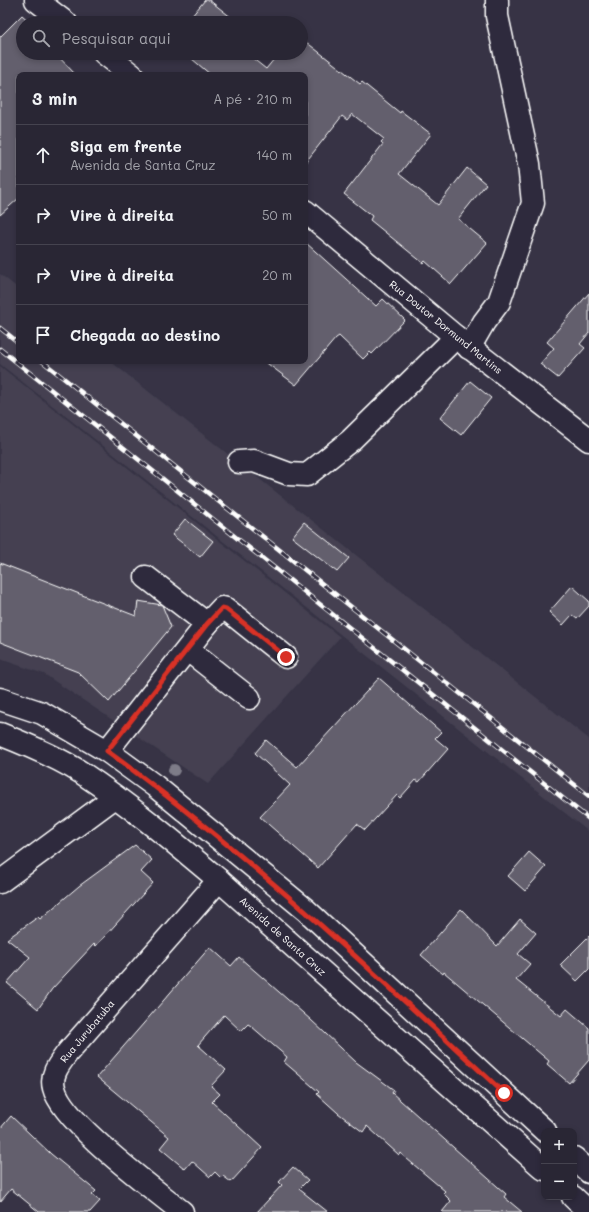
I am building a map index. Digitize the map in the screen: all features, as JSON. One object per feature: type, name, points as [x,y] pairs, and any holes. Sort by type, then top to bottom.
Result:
[{"type":"main road","points":[[36,0],[57,16]]},
{"type":"main road","points":[[239,462],[254,461],[289,474],[308,475],[351,440],[463,343],[484,322],[499,302],[533,203],[529,164],[497,16],[497,0]]},
{"type":"main road","points":[[113,60],[128,72]]},
{"type":"main road","name":"Rua Doutor Dormund Martins","points":[[308,214],[463,343],[589,440]]},
{"type":"main road","points":[[146,576],[207,624]]},
{"type":"main road","points":[[107,751],[218,610],[222,608],[226,609],[286,657]]},
{"type":"main road","points":[[188,650],[249,698]]},
{"type":"main road","points":[[0,699],[42,713],[107,751],[168,796],[306,910],[542,1128]]},
{"type":"main road","name":"Avenida de Santa Cruz","points":[[0,734],[37,749],[82,773],[115,797],[219,880],[541,1166]]},
{"type":"main road","points":[[0,882],[115,797]]},
{"type":"main road","name":"Rua Jurubatuba","points":[[182,1212],[91,1137],[70,1116],[59,1101],[53,1087],[54,1072],[68,1052],[219,880]]},
{"type":"main road","points":[[577,1161],[589,1172]]},
{"type":"main road","points":[[576,1200],[589,1212]]},
{"type":"shaded area","points":[[0,274],[16,287],[16,364],[114,364],[589,739],[589,832],[0,364]]},
{"type":"shaded area","points":[[0,366],[340,637],[208,784],[44,674],[0,659]]},
{"type":"building","points":[[205,0],[209,0],[229,16],[192,16]]},
{"type":"building","points":[[16,21],[16,60],[62,60],[73,72],[16,72],[16,201],[0,215],[0,37]]},
{"type":"building","points":[[308,43],[360,84],[362,82],[400,113],[401,111],[431,134],[399,174],[438,205],[467,168],[486,184],[458,219],[487,243],[451,284],[425,261],[423,263],[370,220],[372,216],[344,194],[383,144],[381,142],[384,139],[352,114],[347,120],[342,116],[308,159],[308,72],[207,72],[193,60],[255,60],[266,69],[273,60],[308,60]]},
{"type":"building","points":[[308,245],[376,306],[383,299],[405,320],[372,354],[370,352],[363,359],[339,336],[296,385],[268,364],[308,364]]},
{"type":"building","points":[[589,293],[589,333],[580,344],[585,348],[558,378],[540,364],[554,348],[547,342]]},
{"type":"building","points":[[470,381],[491,398],[461,435],[440,418]]},
{"type":"building","points":[[185,519],[213,541],[200,557],[172,535]]},
{"type":"building","points":[[304,522],[349,558],[337,572],[292,537]]},
{"type":"building","points":[[0,563],[136,616],[138,601],[162,605],[171,627],[109,702],[78,672],[0,642]]},
{"type":"building","points":[[572,586],[589,601],[589,606],[577,619],[572,615],[563,625],[549,612]]},
{"type":"building","points":[[379,678],[441,732],[435,738],[448,749],[419,782],[416,780],[400,798],[397,795],[365,830],[357,824],[318,868],[260,817],[290,785],[255,753],[266,740],[297,767]]},
{"type":"building","points":[[135,845],[152,860],[141,872],[153,883],[96,946],[94,944],[52,989],[38,1009],[7,983],[30,957],[7,939],[38,917],[40,919],[79,886]]},
{"type":"building","points":[[529,852],[546,867],[525,891],[508,876]]},
{"type":"building","points":[[461,909],[497,946],[520,919],[536,933],[518,954],[530,964],[516,980],[561,1016],[567,1009],[589,1028],[589,1060],[569,1083],[547,1064],[549,1061],[444,972],[443,974],[421,955]]},
{"type":"building","points":[[589,936],[589,969],[577,981],[560,965]]},
{"type":"building","points":[[210,947],[231,966],[239,957],[311,1020],[356,1062],[394,1090],[392,1093],[506,1194],[504,1197],[522,1212],[442,1212],[451,1201],[443,1193],[445,1191],[400,1153],[399,1155],[367,1126],[363,1132],[338,1113],[317,1094],[319,1092],[284,1062],[287,1057],[251,1026],[248,1024],[241,1031],[224,1015],[198,1045],[226,1070],[211,1086],[220,1094],[212,1102],[262,1148],[231,1182],[223,1176],[221,1178],[215,1172],[210,1177],[192,1161],[185,1169],[160,1148],[169,1137],[97,1077]]},
{"type":"building","points":[[11,1116],[51,1154],[96,1191],[92,1195],[100,1201],[90,1212],[39,1212],[11,1189],[0,1202],[0,1129]]},
{"type":"building","points":[[293,1167],[308,1180],[299,1189],[328,1212],[257,1212],[282,1185],[279,1182]]},
{"type":"railway","points":[[0,328],[16,341]]},
{"type":"railway","points":[[0,349],[16,362]]},
{"type":"railway","points":[[19,364],[589,819]]},
{"type":"railway","points":[[46,364],[589,796]]},
{"type":"route","points":[[286,657],[226,609],[222,608],[218,610],[107,751],[155,786],[306,910],[504,1093]]}]
